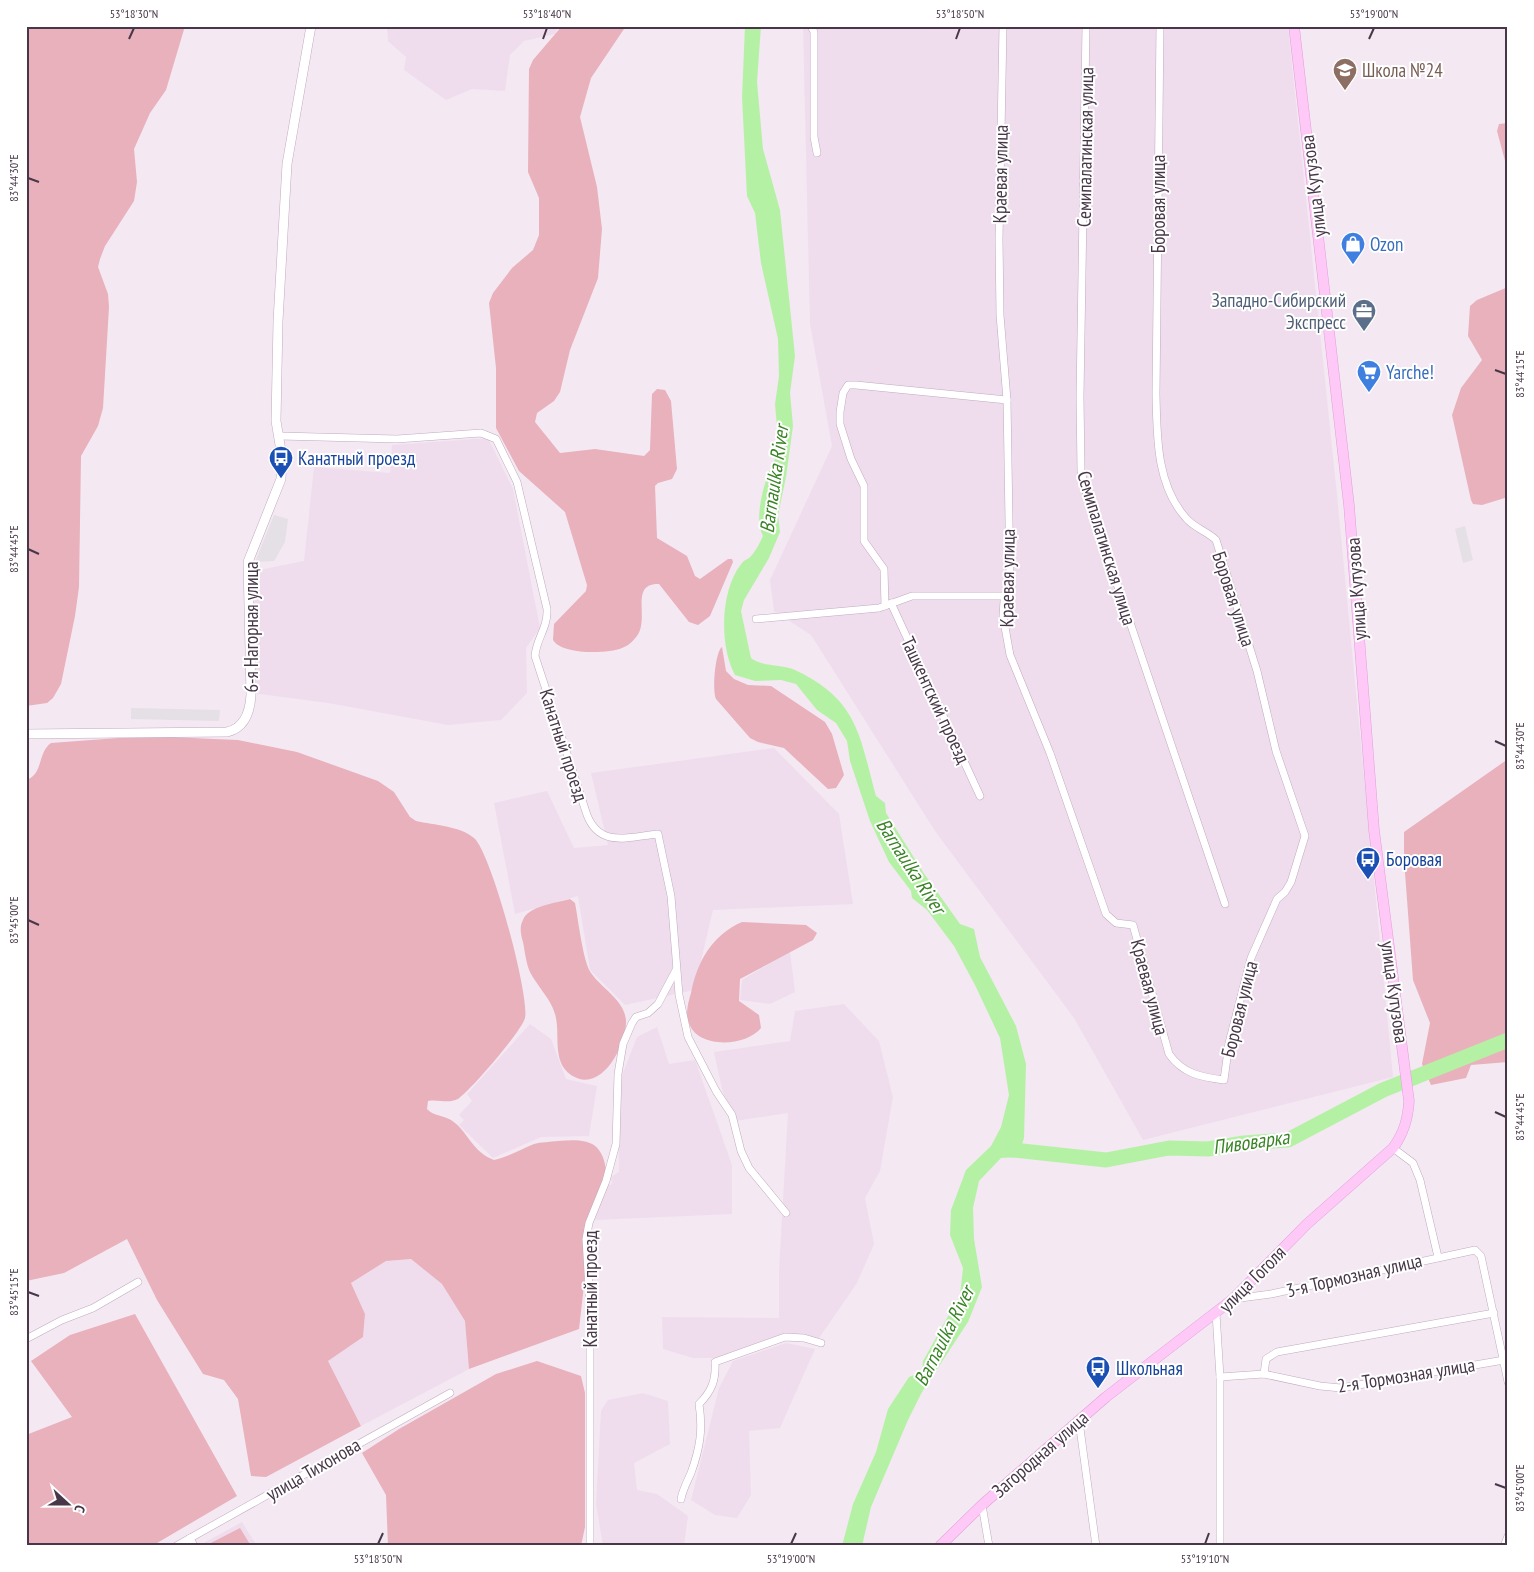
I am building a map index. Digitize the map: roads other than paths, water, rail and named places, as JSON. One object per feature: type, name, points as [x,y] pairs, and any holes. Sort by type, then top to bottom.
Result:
[{"type":"main road","name":"улица Кутузова","points":[[1294,26],[1349,505],[1374,830],[1410,1101],[1408,1119],[1401,1137],[1393,1148]]},
{"type":"main road","name":"улица Гоголя","points":[[1216,1313],[1307,1224],[1393,1148]]},
{"type":"main road","name":"Загородная улица","points":[[940,1546],[982,1505],[1079,1421],[1216,1313]]},
{"type":"street","points":[[280,436],[276,421],[278,331],[287,164],[311,26]]},
{"type":"street","points":[[811,26],[814,32],[814,137],[817,153]]},
{"type":"street","name":"Краевая улица","points":[[1003,26],[999,239],[1000,315],[1007,400],[1010,581],[1005,596],[1003,624],[1010,655],[1050,753],[1106,914],[1116,923],[1133,925],[1166,1049],[1177,1064],[1190,1073],[1224,1080]]},
{"type":"street","name":"Семипалатинская улица","points":[[1086,26],[1080,397],[1081,471],[1086,492],[1226,904]]},
{"type":"street","name":"Боровая улица","points":[[1160,26],[1157,444],[1165,478],[1178,507],[1188,520],[1210,533],[1216,540],[1255,664],[1276,751],[1306,836],[1290,882],[1285,892],[1277,899],[1251,958],[1229,1043],[1224,1080]]},
{"type":"street","name":"Ташкентский проезд","points":[[980,796],[888,604],[884,570],[864,541],[864,486],[851,459],[840,424],[840,412],[843,393],[851,385],[1007,400]]},
{"type":"street","name":"Канатный проезд","points":[[280,436],[397,439],[481,433],[496,439],[517,482],[547,609],[545,629],[536,645],[535,656],[584,806],[592,827],[602,836],[616,838],[658,834],[671,896],[679,995],[688,1037],[711,1083],[732,1115],[742,1151],[750,1168],[786,1213]]},
{"type":"street","name":"6-я Нагорная улица","points":[[26,734],[227,732],[237,730],[244,722],[251,695],[248,562],[281,479],[282,457],[280,436]]},
{"type":"street","points":[[756,619],[888,604],[912,596],[1005,596]]},
{"type":"street","name":"Канатный проезд","points":[[590,1546],[590,1305],[586,1252],[589,1224],[606,1181],[616,1144],[618,1074],[624,1044],[636,1017],[648,1013],[658,1004],[677,968]]},
{"type":"street","points":[[1393,1148],[1413,1163],[1420,1180],[1438,1257]]},
{"type":"street","name":"3-я Тормозная улица","points":[[1232,1299],[1271,1294],[1475,1250],[1481,1256],[1494,1313]]},
{"type":"street","points":[[26,1339],[62,1320],[93,1308],[138,1282]]},
{"type":"street","name":"улица Гоголя","points":[[1216,1313],[1220,1377],[1220,1546]]},
{"type":"street","points":[[1264,1374],[1266,1359],[1277,1352],[1494,1313],[1508,1382]]},
{"type":"street","points":[[682,1499],[682,1489],[694,1463],[702,1426],[699,1404],[708,1395],[716,1378],[715,1362],[785,1338],[804,1338],[821,1343]]},
{"type":"street","name":"2-я Тормозная улица","points":[[1220,1377],[1264,1374],[1320,1386],[1341,1388],[1504,1360]]},
{"type":"street","name":"улица Тихонова","points":[[176,1546],[450,1393]]},
{"type":"street","points":[[1079,1421],[1096,1546]]},
{"type":"street","points":[[982,1505],[989,1546]]},
{"type":"street","points":[[1504,1546],[1508,1536]]},
{"type":"street","points":[[190,1538],[194,1546]]},
{"type":"water","name":"Barnaulka River","points":[[745,26],[761,26],[757,82],[763,149],[780,210],[795,356],[790,393],[793,426],[786,477],[778,515],[780,532],[769,558],[744,600],[741,611],[751,658],[761,663],[795,670],[816,681],[844,707],[860,737],[876,796],[885,803],[886,813],[923,872],[960,924],[974,929],[980,957],[1016,1026],[1026,1064],[1024,1138],[1018,1157],[1001,1158],[979,1181],[973,1208],[974,1239],[982,1287],[968,1322],[922,1392],[908,1420],[871,1507],[862,1546],[842,1546],[853,1504],[876,1452],[888,1409],[909,1377],[922,1372],[923,1361],[960,1295],[963,1268],[950,1235],[951,1210],[966,1170],[991,1146],[1001,1127],[1009,1095],[1000,1038],[954,946],[927,910],[912,898],[911,891],[889,862],[870,821],[850,761],[847,741],[836,723],[817,710],[796,684],[781,680],[755,681],[735,675],[726,649],[724,618],[729,587],[743,562],[753,554],[763,536],[759,521],[760,504],[769,471],[773,470],[778,438],[775,404],[779,376],[778,339],[761,263],[755,213],[747,196],[742,97]]},
{"type":"waterway","name":"Пивоварка","points":[[1004,1149],[1106,1160],[1169,1148],[1208,1149],[1244,1143],[1288,1140],[1383,1090],[1508,1040]]},
{"type":"place","name":"Школа №24","points":[[1345,91]]},
{"type":"place","name":"Ozon","points":[[1353,265]]},
{"type":"place","name":"Западно-Сибирский Экспресс","points":[[1364,332]]},
{"type":"place","name":"Yarche!","points":[[1369,393]]},
{"type":"place","name":"Канатный проезд","points":[[281,479]]},
{"type":"place","name":"Боровая","points":[[1368,880]]},
{"type":"place","name":"Школьная","points":[[1098,1389]]}]
